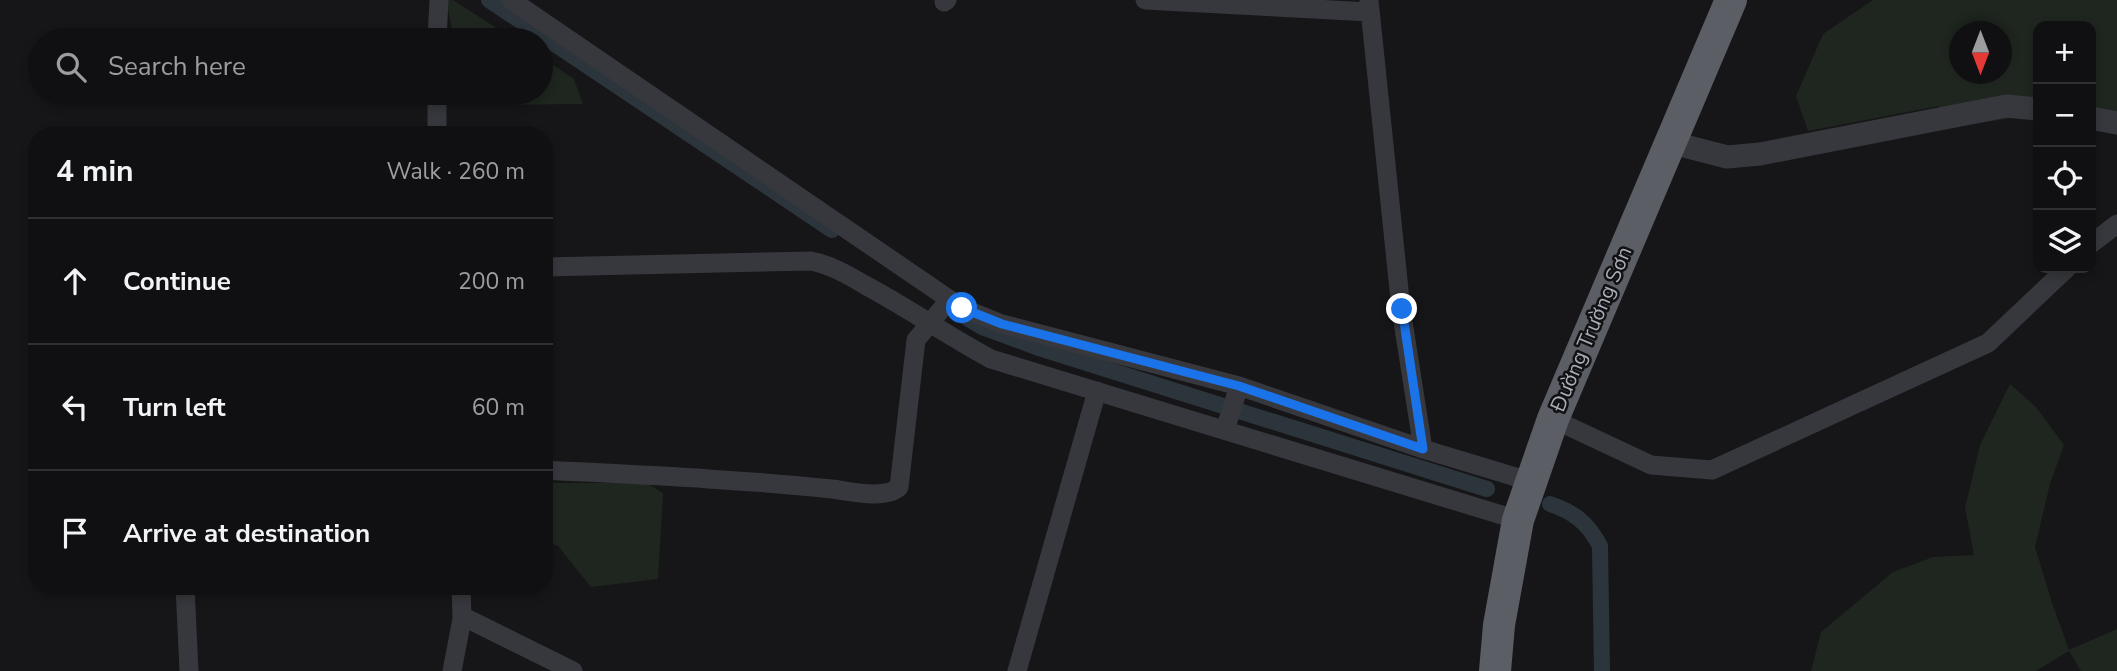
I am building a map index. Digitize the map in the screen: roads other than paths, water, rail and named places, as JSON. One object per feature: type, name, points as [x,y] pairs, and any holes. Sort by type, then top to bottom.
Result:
[{"type":"highway","name":"Đường Trường Sơn","points":[[1495,671],[1499,625],[1518,520],[1553,419],[1731,0]]},
{"type":"street","points":[[438,28],[439,0]]},
{"type":"street","points":[[511,0],[552,28]]},
{"type":"street","points":[[1145,0],[1370,6],[1402,309],[1423,449]]},
{"type":"street","points":[[553,29],[962,308],[1002,324],[1239,386],[1423,449],[1532,482]]},
{"type":"street","points":[[437,105],[437,126]]},
{"type":"street","points":[[1669,142],[1727,157],[1759,155],[2006,106],[2033,108]]},
{"type":"street","points":[[2096,119],[2117,123]]},
{"type":"street","points":[[2096,240],[2117,224]]},
{"type":"street","points":[[553,267],[811,261],[825,264],[895,301],[929,324],[991,359],[1518,520]]},
{"type":"street","points":[[1553,419],[1651,465],[1712,470],[1988,343],[2062,273]]},
{"type":"street","points":[[553,470],[744,480],[871,493],[894,492],[899,487],[916,340],[949,300]]},
{"type":"street","points":[[1224,430],[1239,386]]},
{"type":"street","points":[[1017,671],[1097,391]]},
{"type":"street","points":[[185,595],[189,671]]},
{"type":"street","points":[[452,671],[462,616],[461,595]]},
{"type":"street","points":[[462,616],[573,671]]},
{"type":"waterway","points":[[489,0],[531,28]]},
{"type":"waterway","points":[[553,43],[832,230]]},
{"type":"waterway","points":[[962,315],[982,327],[1036,347],[1487,489]]},
{"type":"waterway","points":[[1550,504],[1580,519],[1600,546],[1602,671]]}]
